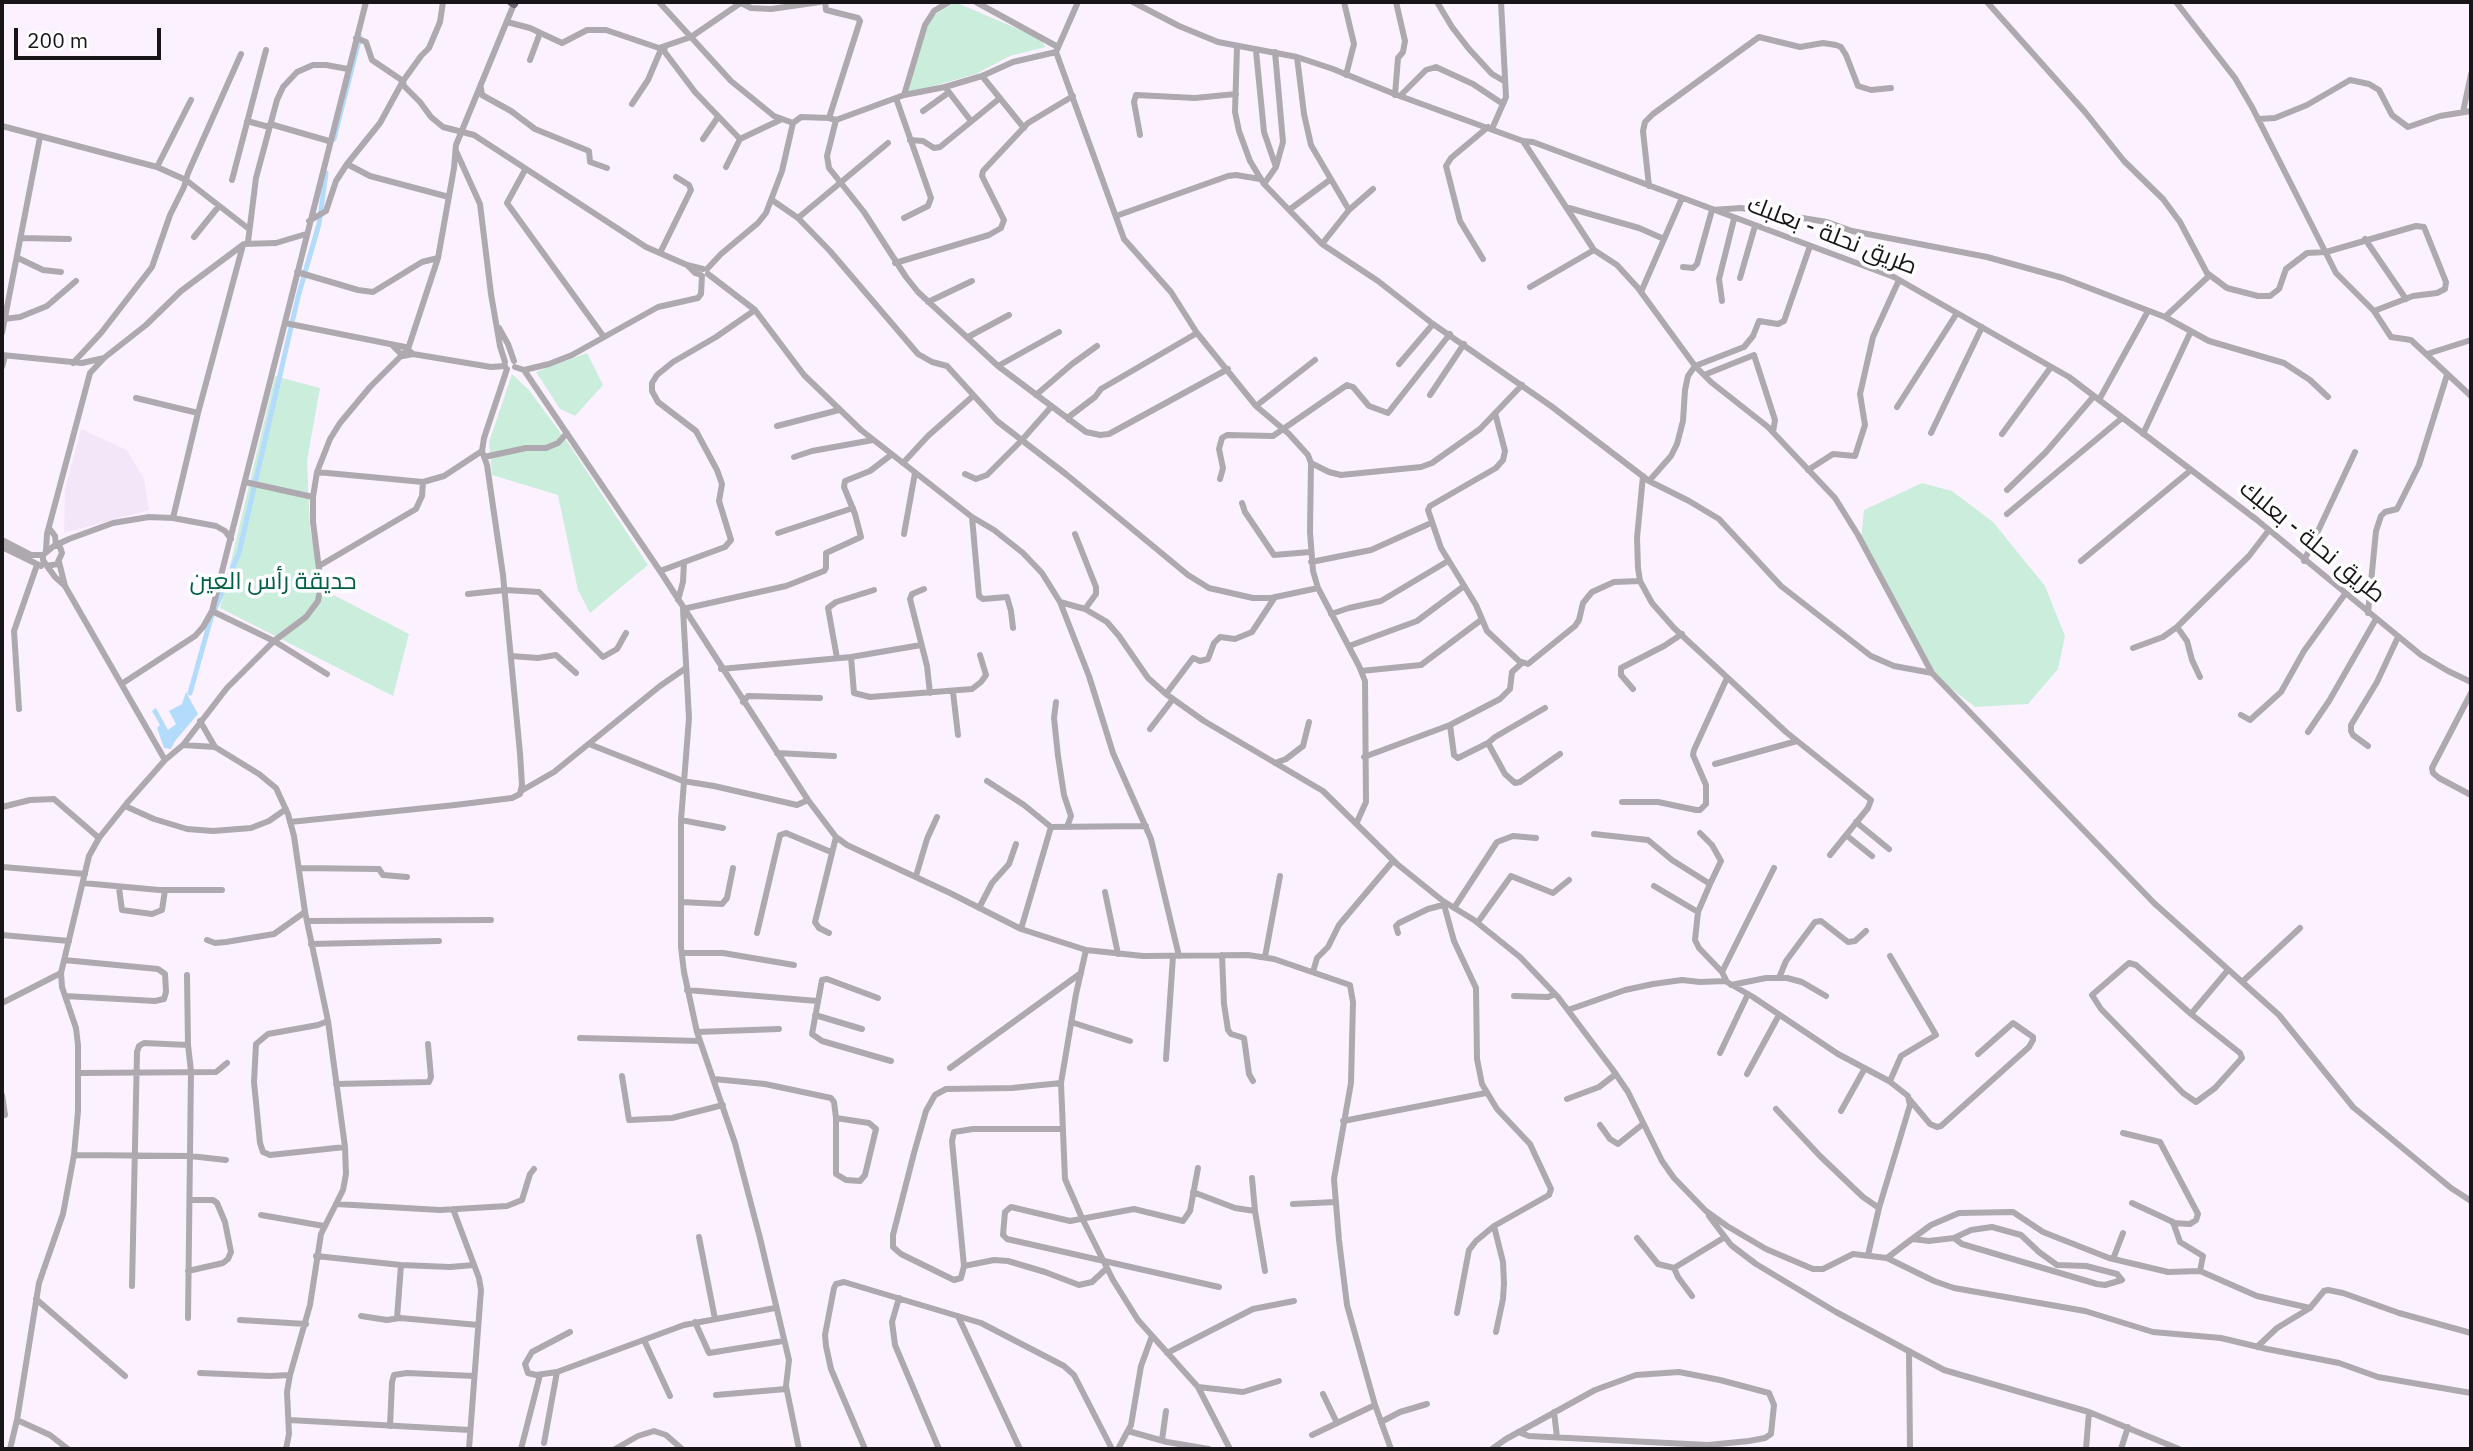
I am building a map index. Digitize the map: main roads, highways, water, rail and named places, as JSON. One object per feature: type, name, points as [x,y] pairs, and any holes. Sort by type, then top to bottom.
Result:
[{"type":"water","points":[[186,692],[198,714],[171,749],[164,748],[157,728],[160,725],[152,711],[156,708],[168,730],[176,724],[169,711],[182,704]]},
{"type":"waterway","points":[[334,139],[360,37]]},
{"type":"waterway","points":[[190,693],[211,618],[239,553],[298,297],[319,224],[326,173]]},
{"type":"park label","name":"حديقة رأس العين","points":[[273,582]]}]
